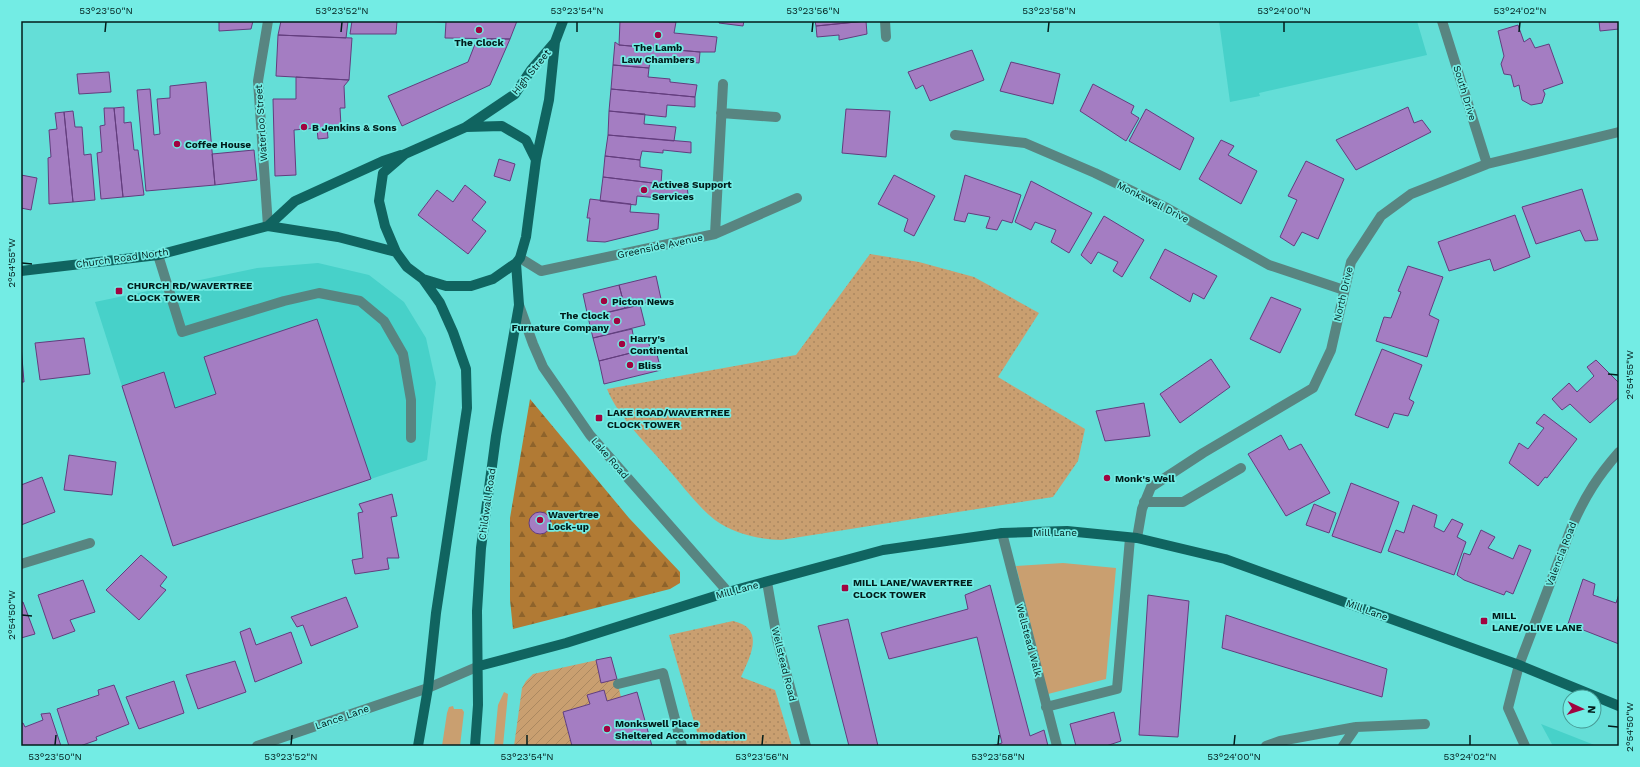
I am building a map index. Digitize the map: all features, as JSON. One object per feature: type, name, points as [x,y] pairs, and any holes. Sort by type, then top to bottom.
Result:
[{"type":"main road","name":"High Street","points":[[518,260],[526,237],[536,160],[549,100],[555,42],[563,21]]},
{"type":"main road","name":"High Street","points":[[466,127],[515,94],[531,70],[555,42]]},
{"type":"main road","points":[[418,746],[428,688],[436,613],[467,408],[466,369],[453,332],[440,303],[423,279],[407,267],[396,252],[385,226],[379,201],[383,173],[405,154],[466,127],[502,126],[526,140],[536,160]]},
{"type":"main road","name":"Church Road North","points":[[268,226],[295,201],[383,161],[405,154]]},
{"type":"main road","name":"Church Road North","points":[[21,271],[158,255],[268,226],[338,237],[396,252]]},
{"type":"main road","points":[[423,279],[446,286],[471,286],[493,279],[518,260]]},
{"type":"main road","name":"Childwall Road","points":[[475,746],[479,666],[477,611],[481,548],[496,436],[519,305],[518,260]]},
{"type":"main road","name":"Mill Lane","points":[[479,666],[566,643],[728,592],[883,550],[1002,533],[1067,531],[1133,538],[1232,561],[1519,665],[1619,706]]},
{"type":"street","name":"Waterloo Street","points":[[268,21],[258,81],[268,226]]},
{"type":"street","points":[[885,21],[886,36]]},
{"type":"street","name":"South Drive","points":[[1442,21],[1487,164]]},
{"type":"street","points":[[715,234],[723,84]]},
{"type":"street","points":[[721,113],[776,117]]},
{"type":"street","name":"North Drive","points":[[1046,707],[1117,689],[1133,538],[1150,487],[1203,453],[1313,388],[1331,350],[1351,262],[1381,216],[1411,194],[1487,164],[1619,132]]},
{"type":"street","name":"Monkswell Drive","points":[[955,135],[1025,143],[1095,173],[1168,208],[1269,265],[1344,290]]},
{"type":"street","name":"Greenside Avenue","points":[[518,260],[541,271],[715,234],[797,198]]},
{"type":"street","points":[[158,255],[182,332],[284,301],[319,293],[360,301],[384,321],[403,354],[412,400],[411,438]]},
{"type":"street","name":"Lake Road","points":[[519,305],[543,367],[590,434],[728,592]]},
{"type":"street","name":"Valencia Road","points":[[1525,746],[1508,708],[1519,665],[1579,510],[1588,491],[1602,470],[1619,452]]},
{"type":"street","points":[[1144,502],[1183,502],[1240,468]]},
{"type":"street","name":"Wellstead Walk","points":[[1002,533],[1056,746]]},
{"type":"street","points":[[21,564],[90,543]]},
{"type":"street","name":"Wellstead Road","points":[[767,582],[777,639],[806,746]]},
{"type":"street","name":"Lance Lane","points":[[257,746],[428,688],[479,666]]},
{"type":"street","points":[[618,684],[663,673],[682,746]]},
{"type":"street","points":[[1266,746],[1280,741],[1356,726],[1425,724]]},
{"type":"street","points":[[1343,746],[1356,726]]},
{"type":"shaded area","points":[[1219,21],[1417,21],[1427,55],[1259,93],[1260,96],[1230,102]]},
{"type":"shaded area","points":[[870,254],[919,262],[974,277],[1039,313],[998,377],[1085,429],[1078,461],[1053,497],[781,540],[746,535],[722,525],[696,502],[634,430],[618,410],[607,389],[796,355]]},
{"type":"shaded area","points":[[318,263],[369,275],[404,302],[426,338],[436,383],[427,460],[173,546],[95,302],[257,268]]},
{"type":"shaded area","points":[[1063,563],[1116,568],[1106,679],[1048,694],[1016,566]]},
{"type":"shaded area","points":[[733,621],[743,625],[749,630],[753,644],[741,677],[775,690],[792,746],[701,746],[669,635]]},
{"type":"shaded area","points":[[611,657],[621,697],[607,701],[604,690],[588,695],[590,704],[563,712],[572,746],[514,746],[522,688],[533,674]]},
{"type":"shaded area","points":[[504,692],[508,694],[503,746],[494,746],[498,705]]},
{"type":"shaded area","points":[[453,706],[454,709],[462,709],[464,712],[460,746],[442,746],[447,713],[449,707]]},
{"type":"shaded area","points":[[1541,724],[1597,746],[1553,746]]},
{"type":"green space","points":[[530,399],[629,518],[680,572],[680,583],[670,589],[513,629],[510,600],[510,518]]},
{"type":"building","points":[[213,21],[253,21],[251,29],[219,31],[219,22]]},
{"type":"building","points":[[281,21],[348,21],[346,38],[278,35]]},
{"type":"building","points":[[352,21],[397,21],[396,34],[350,34]]},
{"type":"building","name":"The Clock","points":[[423,21],[517,21],[510,39],[445,38],[446,22]]},
{"type":"building","name":"The Lamb Law Chambers","points":[[620,21],[676,22],[674,33],[717,37],[715,52],[619,45]]},
{"type":"building","points":[[719,21],[744,21],[743,26],[719,23]]},
{"type":"building","points":[[815,21],[866,21],[816,26]]},
{"type":"building","points":[[866,21],[867,34],[839,40],[839,35],[817,37],[816,26]]},
{"type":"building","points":[[1599,21],[1619,21],[1619,29],[1600,31]]},
{"type":"building","points":[[1518,25],[1524,42],[1530,38],[1535,48],[1549,44],[1563,83],[1543,90],[1545,94],[1542,103],[1531,105],[1522,100],[1519,85],[1514,87],[1511,75],[1504,74],[1501,64],[1504,56],[1498,31]]},
{"type":"building","points":[[278,35],[352,38],[349,80],[276,76]]},
{"type":"building","points":[[477,39],[510,39],[490,85],[402,126],[388,96],[468,62]]},
{"type":"building","points":[[615,42],[619,45],[700,52],[699,63],[671,60],[670,64],[650,62],[649,68],[613,65]]},
{"type":"building","points":[[972,50],[984,80],[930,101],[923,85],[916,89],[908,72]]},
{"type":"building","points":[[1011,62],[1060,74],[1053,104],[1000,91]]},
{"type":"building","points":[[613,65],[649,68],[648,77],[670,79],[670,82],[697,85],[695,97],[611,89]]},
{"type":"building","points":[[109,72],[111,92],[79,94],[77,74]]},
{"type":"building","name":"B Jenkins & Sons","points":[[296,77],[349,80],[344,86],[345,108],[340,108],[341,126],[327,128],[328,138],[318,139],[317,128],[294,130],[296,175],[275,176],[273,99],[296,99]]},
{"type":"building","name":"Coffee House","points":[[206,82],[215,185],[146,191],[137,90],[150,89],[154,135],[160,134],[157,99],[170,98],[170,86]]},
{"type":"building","points":[[1093,84],[1134,106],[1131,113],[1139,118],[1126,141],[1080,111]]},
{"type":"building","points":[[611,89],[695,97],[695,107],[667,105],[666,117],[609,111]]},
{"type":"building","points":[[124,107],[124,123],[131,122],[134,150],[138,150],[144,195],[123,197],[114,108]]},
{"type":"building","points":[[1408,107],[1414,123],[1422,120],[1431,132],[1356,170],[1336,140]]},
{"type":"building","points":[[104,108],[114,108],[123,197],[101,199],[97,153],[102,152],[100,126],[105,125]]},
{"type":"building","points":[[846,109],[890,111],[886,157],[842,153]]},
{"type":"building","points":[[1146,109],[1194,138],[1180,170],[1129,141]]},
{"type":"building","points":[[73,111],[75,127],[82,127],[84,155],[91,154],[95,200],[73,202],[64,112]]},
{"type":"building","points":[[609,111],[645,114],[644,124],[676,127],[674,141],[608,135]]},
{"type":"building","points":[[64,112],[73,202],[49,204],[48,158],[51,157],[49,130],[57,129],[55,113]]},
{"type":"building","points":[[608,135],[691,142],[691,153],[663,150],[663,153],[642,151],[640,160],[605,156]]},
{"type":"building","points":[[1221,140],[1234,146],[1228,155],[1257,171],[1241,204],[1199,179]]},
{"type":"building","points":[[254,150],[257,180],[215,185],[212,154]]},
{"type":"building","points":[[605,156],[640,160],[640,167],[662,170],[661,184],[603,177]]},
{"type":"building","points":[[499,159],[515,164],[510,181],[494,176]]},
{"type":"building","points":[[1306,161],[1344,179],[1318,239],[1302,232],[1294,246],[1280,237],[1297,200],[1288,196]]},
{"type":"building","points":[[21,175],[37,178],[31,210],[21,208]]},
{"type":"building","points":[[894,175],[935,196],[914,236],[904,231],[908,219],[878,204]]},
{"type":"building","points":[[965,175],[1021,195],[1012,223],[1002,220],[997,230],[986,228],[990,217],[968,213],[965,222],[954,220]]},
{"type":"building","name":"Active8 Support Services","points":[[603,177],[678,186],[687,185],[688,195],[677,197],[659,195],[659,198],[637,196],[636,205],[600,201]]},
{"type":"building","points":[[1031,181],[1092,213],[1069,253],[1051,242],[1056,230],[1035,222],[1031,230],[1015,222]]},
{"type":"building","points":[[465,185],[486,202],[472,220],[486,231],[468,254],[418,215],[437,190],[453,202]]},
{"type":"building","points":[[1582,189],[1598,240],[1585,241],[1580,230],[1536,244],[1522,207]]},
{"type":"building","points":[[590,199],[631,204],[630,212],[659,214],[658,229],[605,242],[587,241],[590,218],[587,218]]},
{"type":"building","points":[[1515,215],[1530,257],[1494,271],[1490,259],[1449,271],[1438,242]]},
{"type":"building","points":[[1104,216],[1144,240],[1122,277],[1113,271],[1118,262],[1098,252],[1091,264],[1081,255]]},
{"type":"building","points":[[1165,249],[1217,276],[1204,299],[1193,293],[1190,302],[1150,278]]},
{"type":"building","points":[[1408,266],[1443,277],[1429,315],[1439,320],[1427,357],[1376,341],[1384,317],[1391,318],[1401,292],[1398,291]]},
{"type":"building","points":[[656,276],[661,299],[625,308],[619,285]]},
{"type":"building","name":"Picton News","points":[[619,285],[625,308],[588,317],[583,294]]},
{"type":"building","points":[[1271,297],[1301,309],[1280,353],[1250,339]]},
{"type":"building","name":"The Clock Furnature Company","points":[[640,305],[645,325],[593,338],[588,317]]},
{"type":"building","points":[[317,319],[371,479],[173,546],[122,386],[164,372],[175,408],[216,394],[204,357]]},
{"type":"building","name":"Harry's Continental","points":[[632,329],[634,340],[647,336],[650,348],[599,361],[593,338]]},
{"type":"building","points":[[84,338],[90,374],[40,380],[35,343]]},
{"type":"building","points":[[21,346],[24,382],[21,382]]},
{"type":"building","name":"Bliss","points":[[655,347],[661,370],[604,384],[599,361]]},
{"type":"building","points":[[1382,349],[1422,365],[1409,399],[1414,402],[1408,416],[1394,413],[1388,428],[1355,415]]},
{"type":"building","points":[[1211,359],[1230,387],[1180,423],[1160,394]]},
{"type":"building","points":[[1596,360],[1619,383],[1619,397],[1590,423],[1570,404],[1562,410],[1552,399],[1569,383],[1577,392],[1594,376],[1587,367]]},
{"type":"building","points":[[1144,403],[1150,436],[1105,441],[1096,411]]},
{"type":"building","points":[[1544,414],[1577,439],[1547,478],[1545,477],[1538,486],[1509,463],[1519,443],[1528,449],[1544,428],[1536,423]]},
{"type":"building","points":[[1281,435],[1289,450],[1301,444],[1330,493],[1286,516],[1248,454]]},
{"type":"building","points":[[69,455],[116,462],[112,495],[64,490]]},
{"type":"building","points":[[42,477],[55,512],[21,525],[21,485]]},
{"type":"building","points":[[1351,483],[1399,502],[1381,553],[1332,536]]},
{"type":"building","points":[[392,494],[397,516],[391,517],[399,558],[387,558],[389,569],[355,574],[352,560],[363,558],[358,513],[363,512],[359,504]]},
{"type":"building","points":[[1314,504],[1336,513],[1329,533],[1306,525]]},
{"type":"building","points":[[1413,505],[1437,515],[1434,527],[1444,532],[1452,519],[1463,524],[1457,537],[1466,542],[1454,575],[1388,551],[1396,530],[1404,533]]},
{"type":"building","name":"Wavertree Lock-up","points":[[540,512],[548,515],[551,523],[548,531],[540,534],[532,531],[529,523],[532,515]]},
{"type":"building","points":[[1481,530],[1495,537],[1488,548],[1513,559],[1519,545],[1531,550],[1513,594],[1506,591],[1504,595],[1464,580],[1457,575],[1464,553],[1470,555]]},
{"type":"building","points":[[141,555],[167,577],[160,586],[166,590],[139,620],[106,590]]},
{"type":"building","points":[[1583,579],[1595,584],[1593,595],[1616,603],[1619,594],[1619,644],[1568,624]]},
{"type":"building","points":[[83,580],[95,612],[70,620],[75,631],[53,639],[38,595]]},
{"type":"building","points":[[990,585],[1030,736],[1044,730],[1048,746],[991,746],[1002,743],[977,637],[889,659],[881,633],[968,609],[965,595]]},
{"type":"building","points":[[1148,595],[1189,601],[1178,737],[1139,735]]},
{"type":"building","points":[[346,597],[358,627],[311,646],[303,625],[297,627],[291,617]]},
{"type":"building","points":[[21,602],[23,602],[35,634],[21,638]]},
{"type":"building","points":[[1226,615],[1387,669],[1382,697],[1222,648]]},
{"type":"building","points":[[848,619],[878,746],[849,746],[818,626]]},
{"type":"building","points":[[250,628],[256,645],[291,632],[302,663],[255,682],[240,632]]},
{"type":"building","points":[[611,657],[617,679],[601,683],[596,660]]},
{"type":"building","points":[[235,661],[246,692],[198,709],[186,675]]},
{"type":"building","points":[[174,681],[184,713],[139,729],[126,697]]},
{"type":"building","points":[[114,685],[129,724],[96,737],[97,740],[80,746],[69,746],[57,709],[99,695],[98,690]]},
{"type":"building","name":"Monkswell Place Sheltered Accommodation","points":[[604,690],[607,701],[637,692],[652,746],[572,746],[563,712],[590,704],[587,695]]},
{"type":"building","points":[[1114,712],[1121,741],[1106,746],[1076,746],[1070,724]]},
{"type":"building","points":[[50,713],[61,746],[21,746],[21,723],[23,723],[25,727],[43,720],[41,714]]},
{"type":"place","name":"The Clock","points":[[479,30]]},
{"type":"place","name":"The Lamb Law Chambers","points":[[658,35]]},
{"type":"place","name":"B Jenkins & Sons","points":[[304,127]]},
{"type":"place","name":"Coffee House","points":[[177,144]]},
{"type":"place","name":"Active8 Support Services","points":[[644,190]]},
{"type":"place","name":"CHURCH RD/WAVERTREE CLOCK TOWER","points":[[119,291]]},
{"type":"place","name":"Picton News","points":[[604,301]]},
{"type":"place","name":"The Clock Furnature Company","points":[[617,321]]},
{"type":"place","name":"Harry's Continental","points":[[622,344]]},
{"type":"place","name":"Bliss","points":[[630,365]]},
{"type":"place","name":"LAKE ROAD/WAVERTREE CLOCK TOWER","points":[[599,418]]},
{"type":"place","name":"Monk's Well","points":[[1107,478]]},
{"type":"place","name":"Wavertree Lock-up","points":[[540,520]]},
{"type":"place","name":"MILL LANE/WAVERTREE CLOCK TOWER","points":[[845,588]]},
{"type":"place","name":"MILL LANE/OLIVE LANE","points":[[1484,621]]},
{"type":"place","name":"Monkswell Place Sheltered Accommodation","points":[[607,729]]}]
